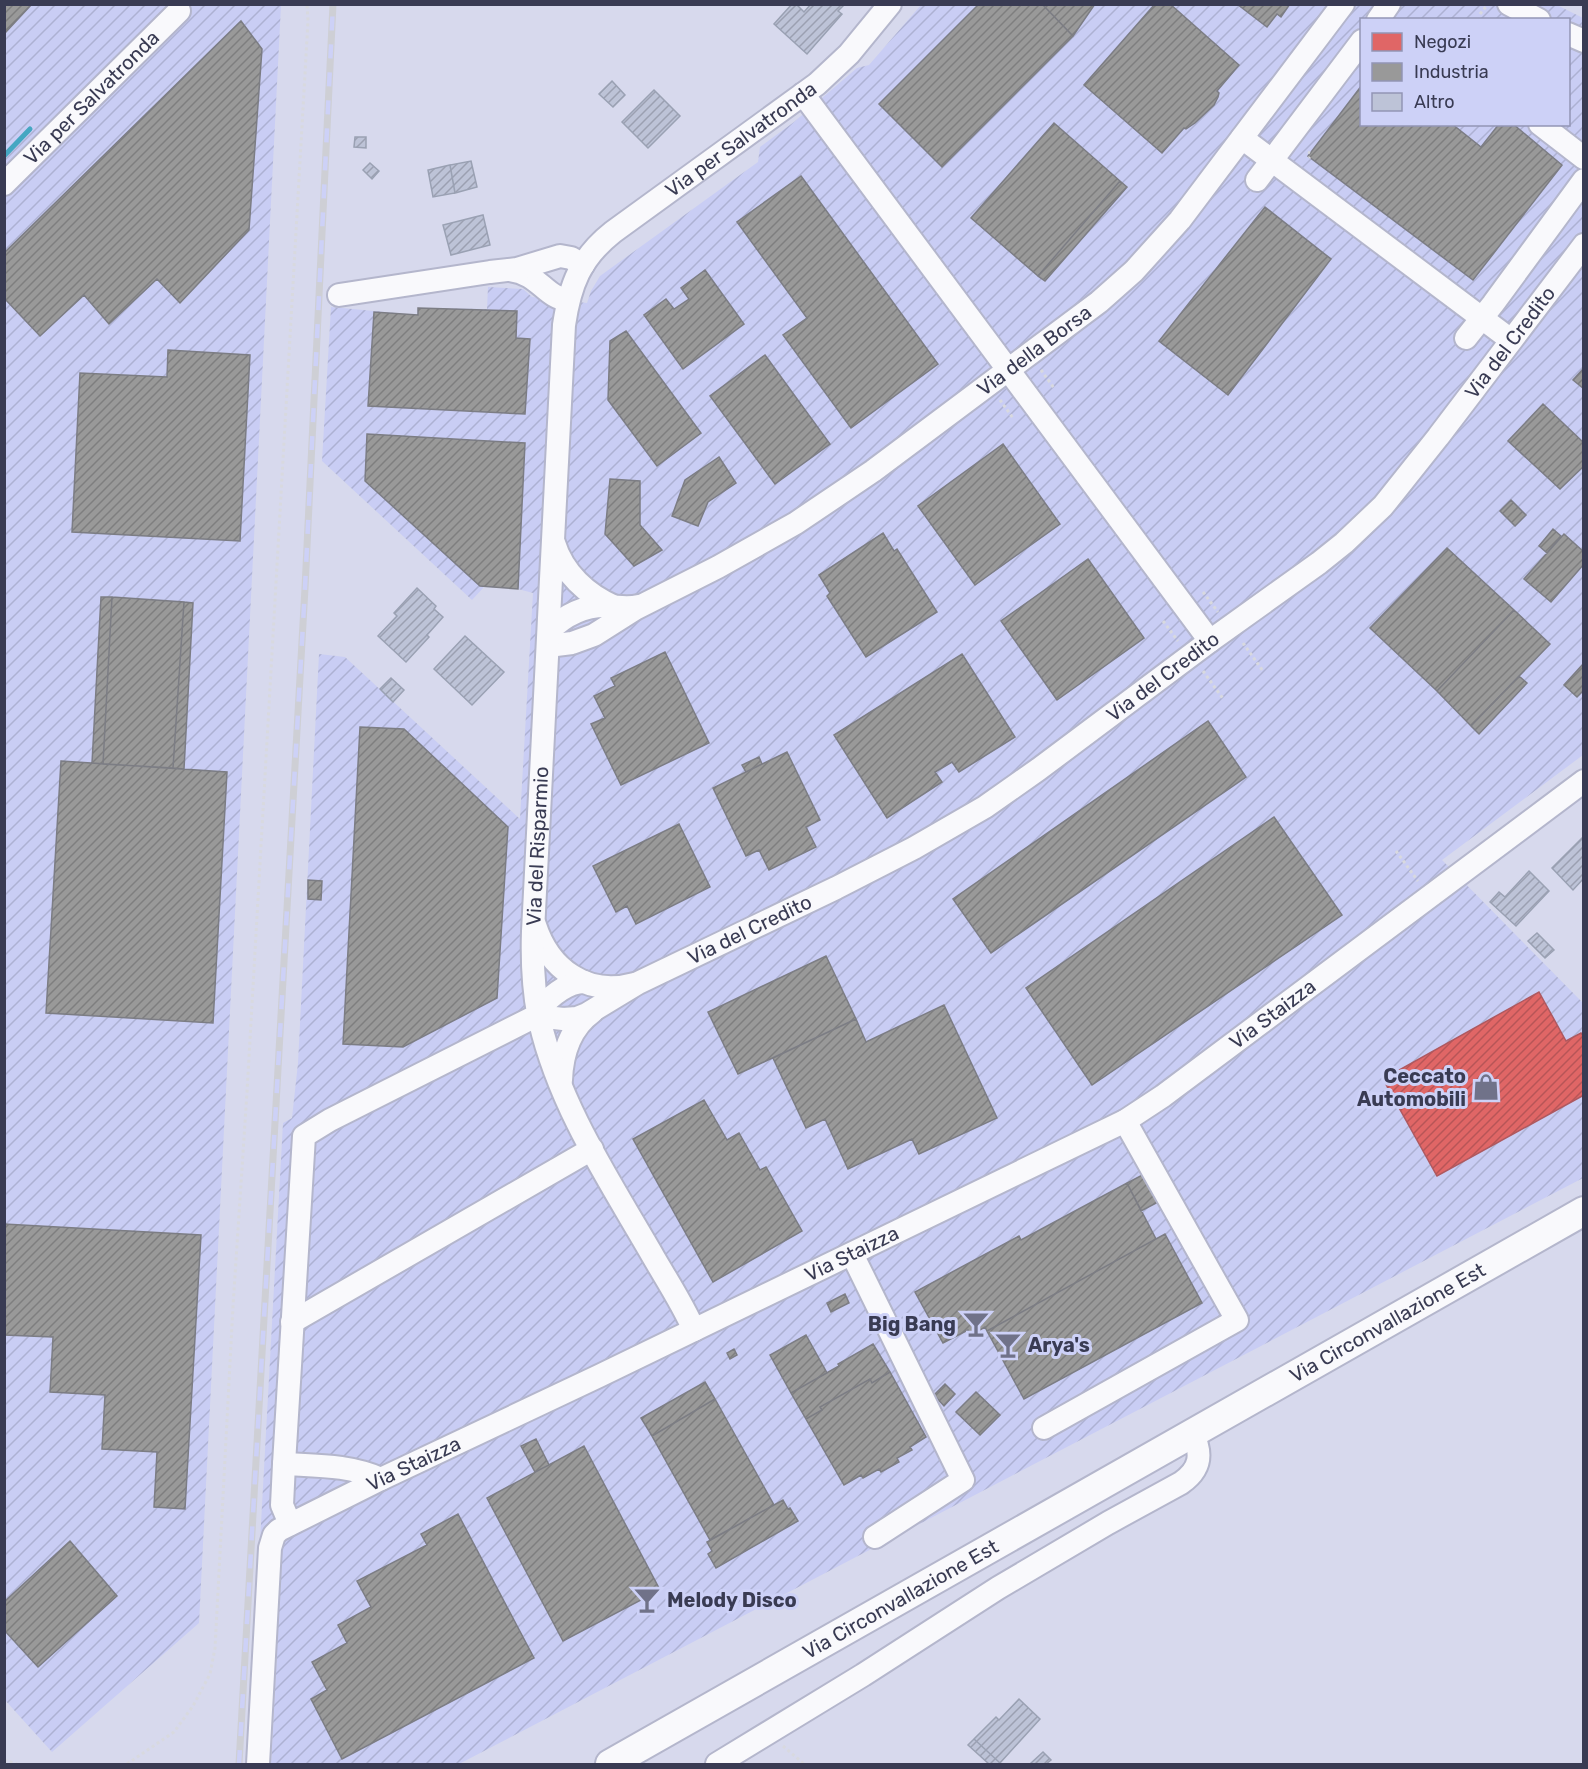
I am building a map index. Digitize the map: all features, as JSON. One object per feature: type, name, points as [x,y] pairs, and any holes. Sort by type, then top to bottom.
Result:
[{"type":"main road","name":"Via Circonvallazione Est","points":[[610,1764],[1584,1211]]},
{"type":"street","name":"Via per Salvatronda","points":[[564,325],[573,283],[600,242],[803,94],[837,66],[890,4]]},
{"type":"street","name":"Via della Borsa","points":[[646,603],[629,608],[599,606],[576,612],[564,618],[548,638],[572,643],[594,635],[646,603],[748,551],[819,508],[873,471],[1099,302],[1134,271],[1180,220],[1342,4]]},
{"type":"street","points":[[1509,4],[1535,18]]},
{"type":"street","name":"Via per Salvatronda","points":[[4,184],[179,11]]},
{"type":"street","points":[[1570,35],[1584,42]]},
{"type":"street","points":[[1257,180],[1360,44]]},
{"type":"street","points":[[803,94],[1210,641]]},
{"type":"street","points":[[1543,126],[1584,158]]},
{"type":"street","points":[[1242,138],[1511,340]]},
{"type":"street","points":[[1466,339],[1584,180]]},
{"type":"street","name":"Via del Credito","points":[[562,1088],[562,1066],[568,1043],[582,1021],[592,1012],[638,983],[876,869],[957,824],[1020,783],[1210,641],[1319,564],[1383,506],[1584,245]]},
{"type":"street","points":[[339,295],[530,267],[560,256],[571,258],[583,265]]},
{"type":"street","points":[[508,270],[531,276],[553,296],[568,300]]},
{"type":"street","name":"Via del Risparmio","points":[[564,325],[533,920],[532,964],[538,1012],[548,1052],[562,1088],[592,1149],[694,1330]]},
{"type":"street","points":[[553,532],[555,545],[561,558],[577,582],[599,599],[615,607]]},
{"type":"street","name":"Via Staizza","points":[[258,1764],[270,1548],[275,1533],[381,1479],[1125,1121],[1163,1096],[1581,788]]},
{"type":"street","name":"Via del Credito","points":[[533,920],[543,944],[554,961],[571,976],[584,982],[615,987],[638,983]]},
{"type":"street","points":[[290,1524],[282,1505],[304,1136],[330,1120],[538,1012],[554,995],[569,985],[584,982]]},
{"type":"street","name":"Via del Credito","points":[[538,1012],[546,1017],[563,1019],[577,1018],[592,1012]]},
{"type":"street","points":[[1044,1428],[1237,1320],[1125,1121]]},
{"type":"street","points":[[292,1322],[592,1149]]},
{"type":"street","points":[[852,1254],[963,1480],[876,1537]]},
{"type":"street","name":"Via Circonvallazione Est","points":[[717,1764],[863,1675],[998,1588],[1181,1483],[1197,1466],[1198,1447],[1192,1433]]},
{"type":"street","points":[[284,1464],[340,1467],[362,1471],[381,1479]]},
{"type":"path","points":[[127,1764],[174,1732],[193,1706],[210,1674],[215,1648],[308,32],[307,4]]},
{"type":"path","points":[[1480,14],[1488,4]]},
{"type":"path","points":[[1037,365],[1054,388]]},
{"type":"path","points":[[996,395],[1013,418]]},
{"type":"path","points":[[1203,592],[1220,615]]},
{"type":"path","points":[[1163,621],[1180,644]]},
{"type":"path","points":[[1242,642],[1263,671]]},
{"type":"path","points":[[1203,671],[1224,700]]},
{"type":"path","points":[[1396,851],[1421,885]]},
{"type":"path","points":[[4,1760],[17,1764]]},
{"type":"shaded area","points":[[1555,4],[1583,18],[1583,755],[1442,860],[1583,1003],[1583,1178],[459,1764],[271,1764],[277,1651],[259,1560],[283,1123],[292,1118],[298,1063],[319,654],[345,657],[520,819],[533,593],[518,589],[484,587],[472,600],[322,461],[331,307],[417,315],[418,308],[487,309],[488,287],[523,289],[532,297],[587,303],[600,276],[758,162],[760,147],[794,122],[857,68],[869,65],[921,5]]},
{"type":"shaded area","points":[[4,5],[281,5],[199,1623],[52,1752],[4,1699]]},
{"type":"building: Negozi","name":"Ceccato Automobili","points":[[1539,992],[1566,1041],[1581,1033],[1584,1037],[1584,1095],[1437,1176],[1383,1079]]},
{"type":"building: Industria","points":[[4,4],[32,4],[4,34]]},
{"type":"building: Industria","points":[[979,4],[1042,4],[1073,36],[942,167],[879,104]]},
{"type":"building: Industria","points":[[1042,4],[1095,4],[1073,36]]},
{"type":"building: Industria","points":[[1155,4],[1170,4],[1239,65],[1217,91],[1219,93],[1214,105],[1195,123],[1184,128],[1162,153],[1084,85]]},
{"type":"building: Industria","points":[[1237,4],[1290,4],[1281,17],[1277,14],[1267,27]]},
{"type":"building: Industria","points":[[241,21],[262,49],[249,230],[180,303],[157,279],[109,324],[84,295],[40,336],[4,298],[4,253]]},
{"type":"building: Industria","points":[[1360,88],[1360,126],[1455,126],[1481,147],[1497,126],[1515,126],[1562,165],[1473,280],[1308,156]]},
{"type":"building: Industria","points":[[1054,123],[1120,181],[1038,276],[971,218]]},
{"type":"building: Industria","points":[[801,176],[938,364],[851,428],[783,335],[807,318],[737,222]]},
{"type":"building: Industria","points":[[1120,181],[1127,187],[1045,281],[1038,276]]},
{"type":"building: Industria","points":[[1265,207],[1331,259],[1228,395],[1159,341]]},
{"type":"building: Industria","points":[[705,270],[744,324],[683,369],[644,315],[666,299],[674,309],[689,299],[681,288]]},
{"type":"building: Industria","points":[[418,308],[517,311],[516,338],[530,339],[525,414],[368,406],[374,312],[418,315]]},
{"type":"building: Industria","points":[[626,331],[701,433],[657,466],[608,400],[610,341]]},
{"type":"building: Industria","points":[[168,350],[250,355],[240,541],[72,532],[80,373],[167,377]]},
{"type":"building: Industria","points":[[765,355],[830,444],[775,484],[710,396]]},
{"type":"building: Industria","points":[[1584,368],[1584,389],[1573,380]]},
{"type":"building: Industria","points":[[1543,404],[1584,443],[1584,466],[1560,489],[1508,441]]},
{"type":"building: Industria","points":[[367,434],[525,443],[518,589],[480,586],[365,481]]},
{"type":"building: Industria","points":[[1003,444],[1060,524],[975,585],[918,506]]},
{"type":"building: Industria","points":[[719,457],[736,483],[708,502],[698,526],[672,516],[685,480]]},
{"type":"building: Industria","points":[[610,479],[640,481],[640,525],[662,550],[634,566],[605,534]]},
{"type":"building: Industria","points":[[1511,500],[1526,515],[1515,526],[1500,511]]},
{"type":"building: Industria","points":[[1553,529],[1561,536],[1547,553],[1539,546]]},
{"type":"building: Industria","points":[[883,533],[894,551],[897,549],[937,612],[866,657],[827,596],[830,593],[819,575]]},
{"type":"building: Industria","points":[[1564,534],[1584,552],[1584,564],[1551,602],[1524,579]]},
{"type":"building: Industria","points":[[1447,548],[1514,610],[1437,691],[1370,628]]},
{"type":"building: Industria","points":[[1088,559],[1144,638],[1057,700],[1001,621]]},
{"type":"building: Industria","points":[[101,597],[112,597],[103,764],[92,763]]},
{"type":"building: Industria","points":[[112,597],[184,602],[173,768],[103,764]]},
{"type":"building: Industria","points":[[184,602],[193,603],[184,769],[173,768]]},
{"type":"building: Industria","points":[[1514,610],[1550,644],[1471,726],[1437,691]]},
{"type":"building: Industria","points":[[665,652],[709,743],[621,785],[591,724],[605,718],[594,696],[615,686],[611,678]]},
{"type":"building: Industria","points":[[962,654],[1015,737],[959,772],[952,762],[935,772],[942,782],[887,818],[834,735]]},
{"type":"building: Industria","points":[[1584,663],[1584,690],[1577,697],[1564,685]]},
{"type":"building: Industria","points":[[1519,676],[1527,683],[1479,734],[1471,726]]},
{"type":"building: Industria","points":[[1208,721],[1246,777],[991,953],[953,899]]},
{"type":"building: Industria","points":[[360,727],[404,729],[508,827],[497,998],[403,1047],[343,1044]]},
{"type":"building: Industria","points":[[787,752],[820,820],[806,827],[816,847],[769,870],[759,850],[746,856],[713,788]]},
{"type":"building: Industria","points":[[759,757],[762,764],[746,772],[742,765]]},
{"type":"building: Industria","points":[[61,761],[227,772],[213,1023],[46,1013]]},
{"type":"building: Industria","points":[[1274,817],[1342,915],[1092,1085],[1026,988]]},
{"type":"building: Industria","points":[[679,824],[710,887],[636,924],[627,906],[616,912],[593,866]]},
{"type":"building: Industria","points":[[308,880],[322,881],[321,900],[308,899]]},
{"type":"building: Industria","points":[[826,956],[856,1019],[738,1074],[708,1012]]},
{"type":"building: Industria","points":[[944,1005],[997,1118],[919,1154],[912,1139],[848,1169],[825,1119],[806,1128],[773,1058],[856,1019],[866,1042]]},
{"type":"building: Industria","points":[[704,1100],[727,1140],[739,1133],[760,1170],[766,1167],[802,1231],[713,1282],[633,1139]]},
{"type":"building: Industria","points":[[1150,1171],[1164,1199],[1141,1211],[1127,1183]]},
{"type":"building: Industria","points":[[1127,1183],[1156,1239],[987,1331],[985,1327],[971,1335],[968,1330],[943,1343],[915,1292],[1019,1236],[1021,1240]]},
{"type":"building: Industria","points":[[4,1224],[201,1235],[185,1509],[154,1507],[157,1452],[102,1449],[105,1395],[50,1392],[53,1337],[4,1335]]},
{"type":"building: Industria","points":[[1165,1234],[1202,1303],[1024,1399],[987,1331]]},
{"type":"building: Industria","points":[[845,1294],[849,1303],[831,1312],[827,1303]]},
{"type":"building: Industria","points":[[806,1335],[827,1373],[791,1393],[770,1355]]},
{"type":"building: Industria","points":[[873,1344],[890,1372],[872,1383],[870,1379],[820,1407],[822,1410],[806,1419],[791,1393]]},
{"type":"building: Industria","points":[[734,1349],[737,1355],[730,1359],[727,1353]]},
{"type":"building: Industria","points":[[890,1372],[926,1437],[910,1447],[912,1450],[897,1458],[899,1462],[881,1472],[879,1469],[863,1478],[861,1475],[844,1485],[806,1419],[822,1410],[820,1407],[870,1379],[872,1383]]},
{"type":"building: Industria","points":[[705,1382],[715,1399],[652,1436],[641,1418]]},
{"type":"building: Industria","points":[[945,1384],[955,1394],[944,1406],[934,1395]]},
{"type":"building: Industria","points":[[976,1392],[1000,1415],[980,1435],[956,1412]]},
{"type":"building: Industria","points":[[715,1399],[774,1505],[710,1540],[652,1436]]},
{"type":"building: Industria","points":[[536,1439],[549,1465],[535,1472],[521,1446]]},
{"type":"building: Industria","points":[[584,1446],[660,1590],[563,1641],[487,1498]]},
{"type":"building: Industria","points":[[783,1500],[798,1521],[716,1568],[708,1554],[712,1551],[707,1542]]},
{"type":"building: Industria","points":[[458,1514],[534,1658],[342,1759],[311,1699],[327,1690],[312,1662],[347,1643],[338,1625],[371,1607],[357,1581],[427,1545],[421,1534]]},
{"type":"building: Industria","points":[[70,1541],[117,1596],[38,1667],[4,1630],[4,1602]]},
{"type":"building: Altro","points":[[792,4],[796,4],[804,12],[811,4],[844,5],[838,11],[842,14],[807,54],[774,24]]},
{"type":"building: Altro","points":[[612,81],[625,95],[613,107],[599,94]]},
{"type":"building: Altro","points":[[654,90],[680,116],[648,148],[622,122]]},
{"type":"building: Altro","points":[[355,137],[366,137],[366,148],[354,147]]},
{"type":"building: Altro","points":[[471,161],[477,187],[455,193],[450,165]]},
{"type":"building: Altro","points":[[370,163],[379,171],[372,179],[363,170]]},
{"type":"building: Altro","points":[[450,165],[455,193],[433,197],[428,170]]},
{"type":"building: Altro","points":[[483,215],[490,245],[451,255],[443,225]]},
{"type":"building: Altro","points":[[417,588],[436,606],[434,609],[443,617],[427,635],[429,637],[406,662],[378,636],[397,616],[394,613]]},
{"type":"building: Altro","points":[[465,636],[504,672],[472,705],[434,669]]},
{"type":"building: Altro","points":[[391,678],[404,690],[393,702],[380,689]]},
{"type":"building: Altro","points":[[1584,836],[1584,878],[1573,890],[1552,868]]},
{"type":"building: Altro","points":[[1529,871],[1549,891],[1516,926],[1490,902],[1499,892],[1505,897]]},
{"type":"building: Altro","points":[[1537,933],[1554,950],[1545,958],[1528,941]]},
{"type":"building: Altro","points":[[1019,1699],[1040,1719],[1000,1763],[974,1739],[996,1717],[999,1720]]},
{"type":"building: Altro","points":[[974,1739],[1000,1763],[989,1764],[968,1745]]},
{"type":"building: Altro","points":[[1043,1752],[1051,1760],[1046,1764],[1030,1764]]},
{"type":"waterway","points":[[4,156],[30,129]]},
{"type":"railway","points":[[239,1764],[305,588],[333,4]]},
{"type":"place","name":"Ceccato Automobili","points":[[1486,1087]]},
{"type":"place","name":"Big Bang","points":[[976,1324]]},
{"type":"place","name":"Arya's","points":[[1008,1345]]},
{"type":"place","name":"Melody Disco","points":[[647,1600]]}]
